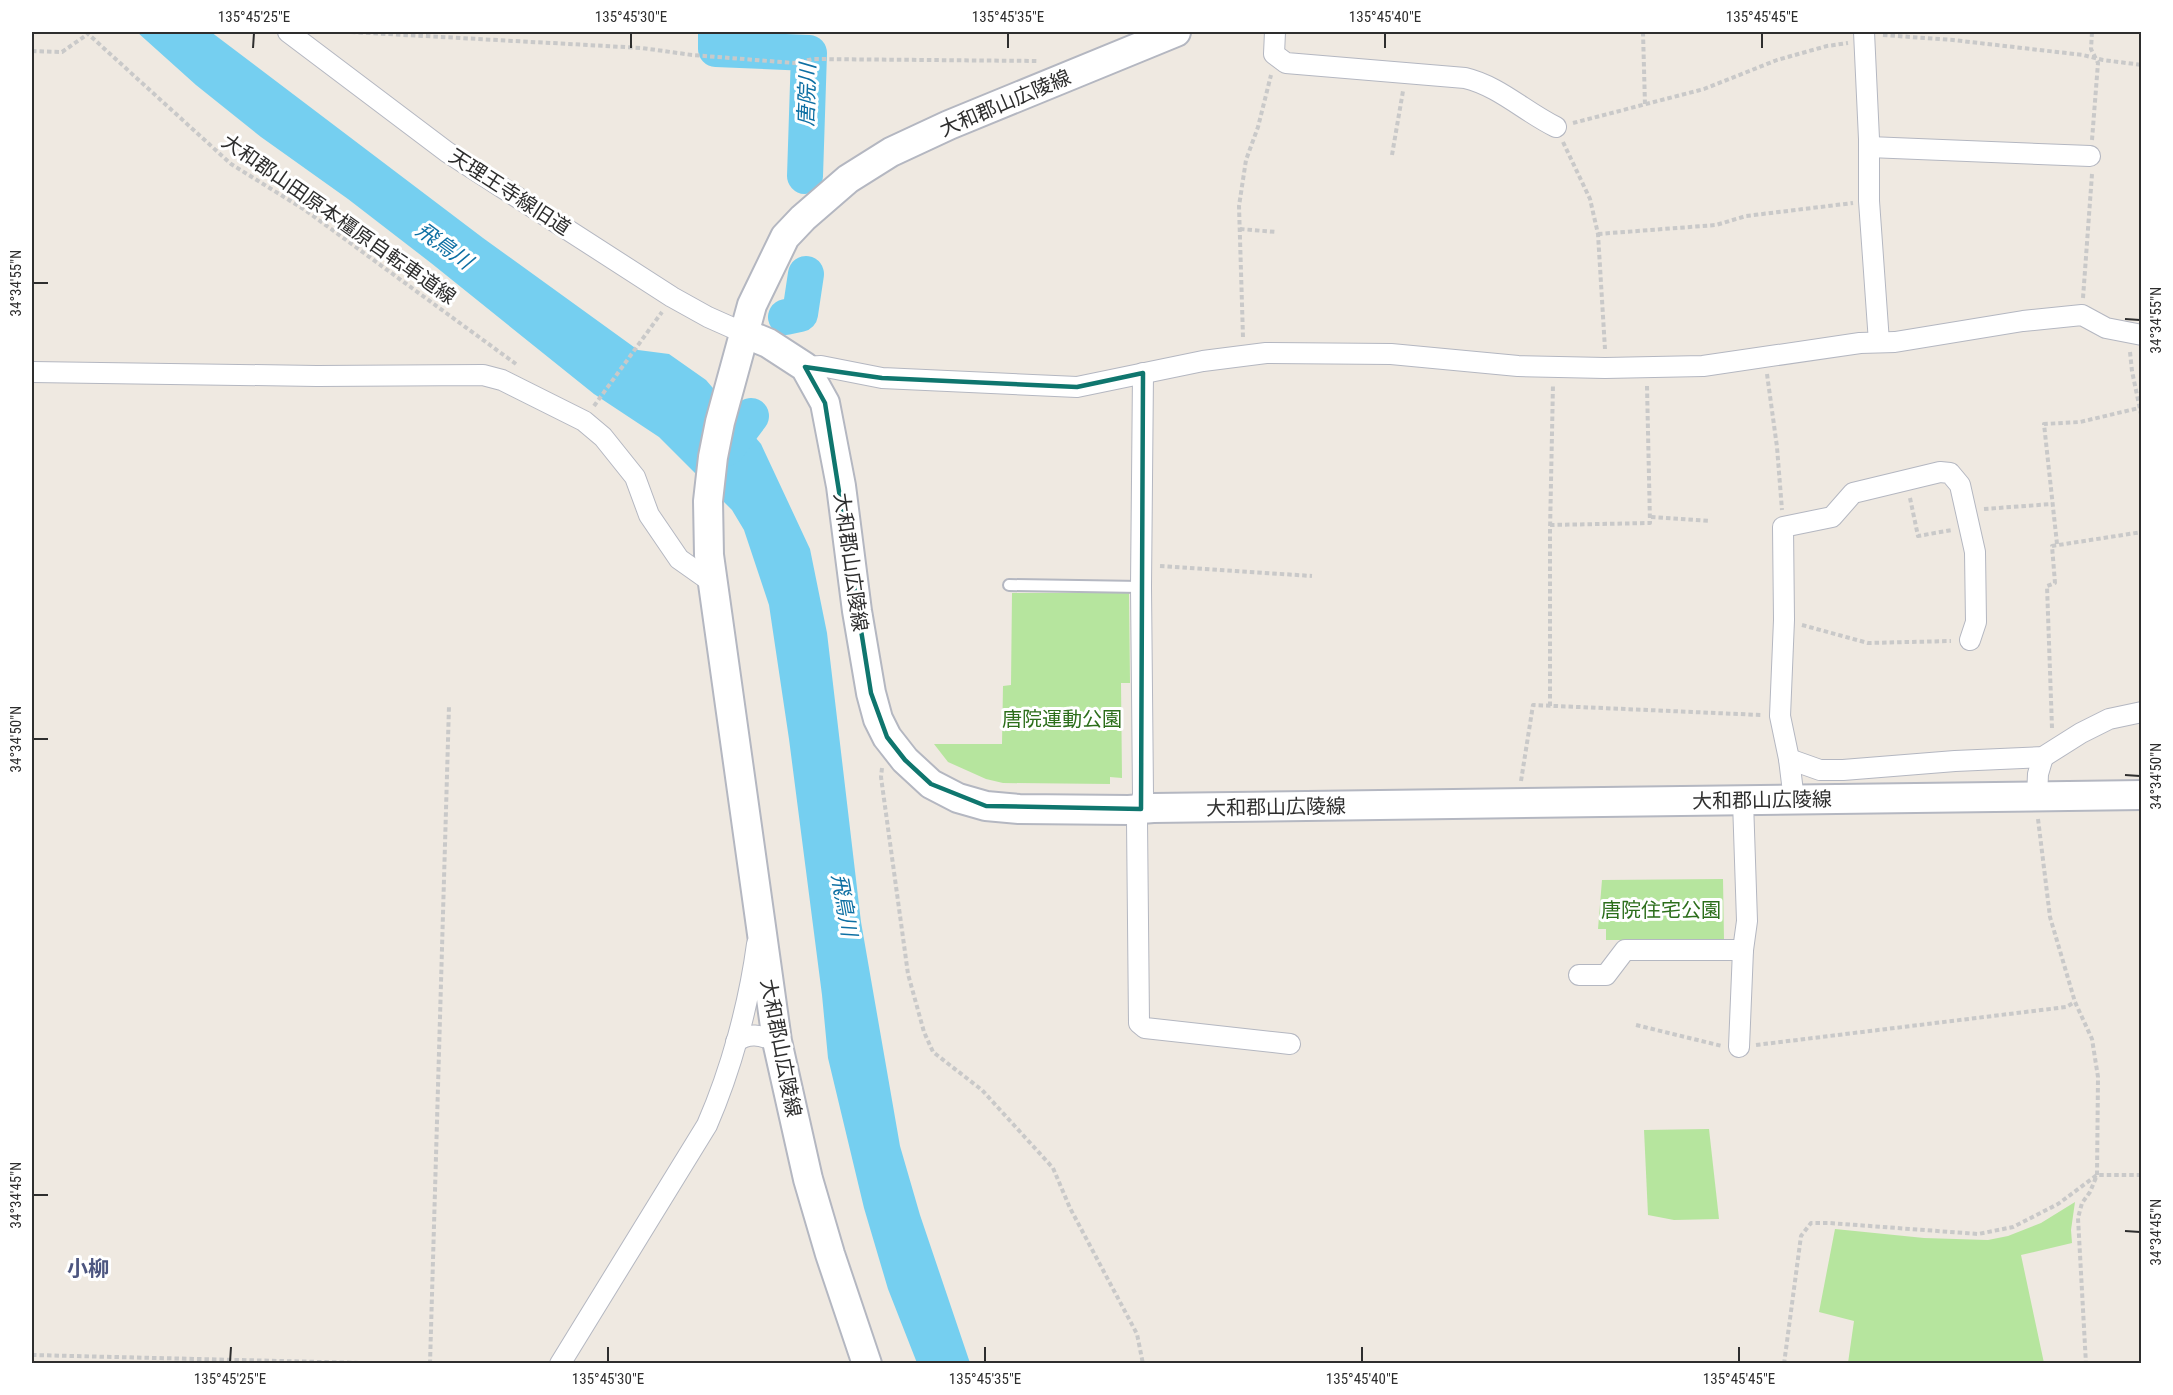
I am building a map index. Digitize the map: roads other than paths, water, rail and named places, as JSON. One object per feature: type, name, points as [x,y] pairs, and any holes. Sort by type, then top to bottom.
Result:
[{"type":"main road","name":"大和郡山広陵線","points":[[867,1364],[830,1254],[808,1179],[777,1041],[709,555],[708,501],[713,457],[752,305],[785,237],[822,199],[848,179],[891,152],[950,125],[1176,32]]},
{"type":"main road","name":"大和郡山広陵線","points":[[744,333],[768,343],[805,367],[825,402],[841,486],[856,611],[878,719],[887,737],[905,760],[931,784],[958,798],[986,806],[1019,809],[1141,809],[2142,795]]},
{"type":"street","name":"天理王寺線旧道","points":[[288,32],[447,152],[672,297],[744,333]]},
{"type":"street","points":[[1275,32],[1274,54],[1286,63],[1465,78],[1483,82],[1536,117],[1556,127]]},
{"type":"street","points":[[1865,34],[1869,201],[1879,342]]},
{"type":"street","points":[[1869,147],[2090,156]]},
{"type":"street","points":[[805,367],[821,366],[882,378],[1077,387],[1143,373],[1266,353],[1391,354],[1554,368],[1703,366],[1765,356],[1895,342],[2023,321],[2082,315],[2106,328],[2135,334]]},
{"type":"street","points":[[32,372],[316,376],[483,375],[502,380],[584,421],[603,437],[635,477],[649,515],[679,558],[713,583]]},
{"type":"street","points":[[1143,373],[1141,565],[1143,795],[1137,820],[1139,1023],[1145,1028],[1290,1044]]},
{"type":"street","points":[[1794,800],[1789,759],[1780,716],[1784,620],[1783,527],[1832,517],[1853,493],[1940,472],[1950,473],[1960,485],[1975,552],[1976,622],[1970,640]]},
{"type":"street","points":[[1789,759],[1820,770],[1843,770],[2048,754],[2109,719],[2142,712]]},
{"type":"street","points":[[2037,797],[2038,774],[2048,754]]},
{"type":"street","points":[[1739,1047],[1743,950],[1747,921],[1743,801]]},
{"type":"street","points":[[560,1364],[707,1125],[736,1042],[760,926]]},
{"type":"street","points":[[1579,975],[1606,975],[1625,950],[1743,950]]},
{"type":"street","points":[[736,1042],[742,1037],[752,1035],[761,1035],[777,1041]]},
{"type":"lane","points":[[1008,585],[1141,587]]},
{"type":"water","points":[[137,32],[211,32],[483,238],[638,350],[669,354],[706,380],[761,444],[810,549],[827,633],[861,922],[900,1146],[920,1215],[970,1363],[917,1363],[888,1289],[864,1208],[828,1058],[789,739],[769,605],[744,530],[732,510],[659,437],[594,394],[431,263],[348,199],[261,137],[196,85]]},
{"type":"waterway","name":"唐院川","points":[[716,32],[716,49],[809,53],[805,176]]},
{"type":"waterway","name":"唐院川","points":[[786,317],[800,314],[806,274]]},
{"type":"waterway","name":"飛鳥川","points":[[727,448],[751,416]]},
{"type":"district","name":"小柳","points":[[88,1269]]},
{"type":"park label","name":"唐院運動公園","points":[[1062,719]]},
{"type":"park label","name":"唐院住宅公園","points":[[1661,910]]}]
